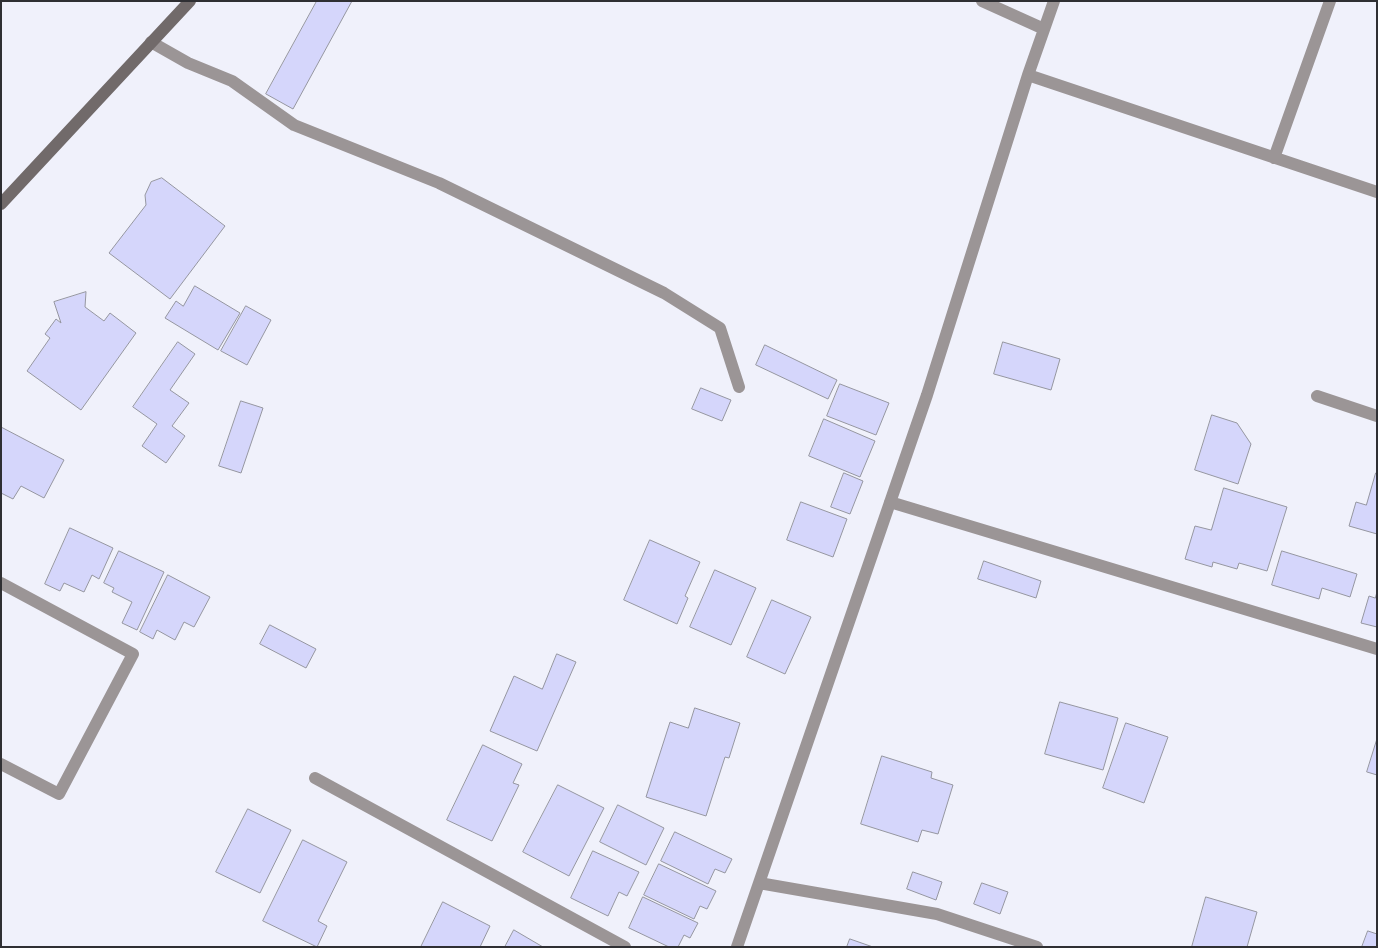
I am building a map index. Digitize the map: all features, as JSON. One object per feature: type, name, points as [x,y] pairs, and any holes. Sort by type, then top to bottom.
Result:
[{"type":"main road","points":[[1,204],[190,1]]},
{"type":"street","points":[[982,1],[1044,29]]},
{"type":"street","points":[[737,947],[927,395],[1028,75],[1054,1]]},
{"type":"street","points":[[1274,158],[1330,1]]},
{"type":"street","points":[[151,42],[188,63],[232,81],[294,125],[439,183],[664,292],[720,328],[739,386]]},
{"type":"street","points":[[1028,75],[1377,192]]},
{"type":"street","points":[[1317,396],[1377,416]]},
{"type":"street","points":[[890,502],[1377,649]]},
{"type":"street","points":[[1,583],[133,654],[59,794],[1,764]]},
{"type":"street","points":[[315,778],[625,947]]},
{"type":"street","points":[[759,883],[937,914],[1037,947]]},
{"type":"building","points":[[317,1],[352,1],[293,109],[266,94]]},
{"type":"building","points":[[162,178],[225,226],[170,299],[109,253],[146,205],[145,195],[151,182]]},
{"type":"building","points":[[195,286],[240,313],[218,350],[165,318],[176,301],[183,306]]},
{"type":"building","points":[[86,292],[85,307],[104,321],[110,313],[136,333],[81,410],[27,371],[50,338],[45,334],[56,319],[61,323],[54,302]]},
{"type":"building","points":[[246,306],[271,320],[247,365],[221,351]]},
{"type":"building","points":[[178,342],[195,354],[170,390],[189,403],[172,426],[185,436],[166,463],[142,446],[157,424],[133,407]]},
{"type":"building","points":[[1003,342],[1060,359],[1051,390],[994,374]]},
{"type":"building","points":[[765,345],[837,380],[828,399],[756,365]]},
{"type":"building","points":[[840,384],[889,403],[876,435],[827,416]]},
{"type":"building","points":[[701,388],[731,400],[722,421],[692,409]]},
{"type":"building","points":[[241,401],[263,408],[241,473],[219,466]]},
{"type":"building","points":[[1212,415],[1237,423],[1251,444],[1238,484],[1195,470]]},
{"type":"building","points":[[824,419],[875,441],[860,477],[809,456]]},
{"type":"building","points":[[1,427],[64,460],[44,498],[21,486],[13,499],[1,493]]},
{"type":"building","points":[[844,473],[863,481],[850,514],[831,507]]},
{"type":"building","points":[[1376,473],[1377,534],[1349,526],[1356,502],[1366,505]]},
{"type":"building","points":[[1224,488],[1287,507],[1267,571],[1239,563],[1237,569],[1213,562],[1212,567],[1185,559],[1195,526],[1211,530]]},
{"type":"building","points":[[801,502],[847,519],[833,557],[787,540]]},
{"type":"building","points":[[70,528],[113,548],[99,579],[92,575],[84,592],[64,583],[60,591],[45,584]]},
{"type":"building","points":[[650,540],[700,562],[685,596],[688,598],[677,624],[624,600]]},
{"type":"building","points":[[119,551],[164,572],[137,630],[122,623],[132,602],[112,592],[114,588],[104,583]]},
{"type":"building","points":[[1282,551],[1357,574],[1350,597],[1322,588],[1319,599],[1272,585]]},
{"type":"building","points":[[984,561],[1041,581],[1036,598],[978,579]]},
{"type":"building","points":[[715,570],[756,588],[731,645],[690,627]]},
{"type":"building","points":[[168,575],[210,597],[194,627],[184,622],[175,640],[157,630],[153,639],[140,632]]},
{"type":"building","points":[[1377,592],[1377,627],[1361,623],[1369,596],[1375,598]]},
{"type":"building","points":[[772,600],[811,617],[785,674],[747,657]]},
{"type":"building","points":[[270,625],[316,649],[306,668],[260,644]]},
{"type":"building","points":[[557,654],[576,662],[537,751],[490,731],[514,676],[542,689]]},
{"type":"building","points":[[1060,702],[1118,718],[1103,770],[1045,754]]},
{"type":"building","points":[[695,708],[740,723],[729,758],[725,757],[706,816],[646,797],[670,722],[688,728]]},
{"type":"building","points":[[1126,723],[1168,737],[1144,803],[1103,788]]},
{"type":"building","points":[[1377,739],[1377,775],[1367,772]]},
{"type":"building","points":[[483,745],[522,764],[513,783],[519,785],[492,841],[447,820]]},
{"type":"building","points":[[882,756],[932,772],[931,778],[953,785],[938,834],[922,830],[918,842],[861,824]]},
{"type":"building","points":[[558,785],[604,808],[569,876],[523,852]]},
{"type":"building","points":[[618,805],[664,828],[646,865],[600,842]]},
{"type":"building","points":[[248,809],[291,830],[260,893],[216,872]]},
{"type":"building","points":[[675,832],[732,859],[725,873],[715,869],[708,884],[661,861]]},
{"type":"building","points":[[303,840],[347,862],[318,921],[327,926],[317,947],[263,921]]},
{"type":"building","points":[[593,851],[639,872],[627,896],[619,892],[608,916],[571,898]]},
{"type":"building","points":[[659,864],[716,891],[707,909],[700,906],[694,919],[644,895]]},
{"type":"building","points":[[913,872],[942,882],[936,900],[907,889]]},
{"type":"building","points":[[982,883],[1008,892],[1000,914],[974,904]]},
{"type":"building","points":[[643,897],[698,923],[690,938],[684,935],[678,947],[669,947],[629,928]]},
{"type":"building","points":[[1206,897],[1257,912],[1247,947],[1192,947]]},
{"type":"building","points":[[443,902],[490,926],[480,947],[421,947]]},
{"type":"building","points":[[514,930],[543,947],[505,947]]},
{"type":"building","points":[[1368,931],[1377,934],[1377,947],[1362,947]]},
{"type":"building","points":[[850,939],[873,947],[847,947]]}]
